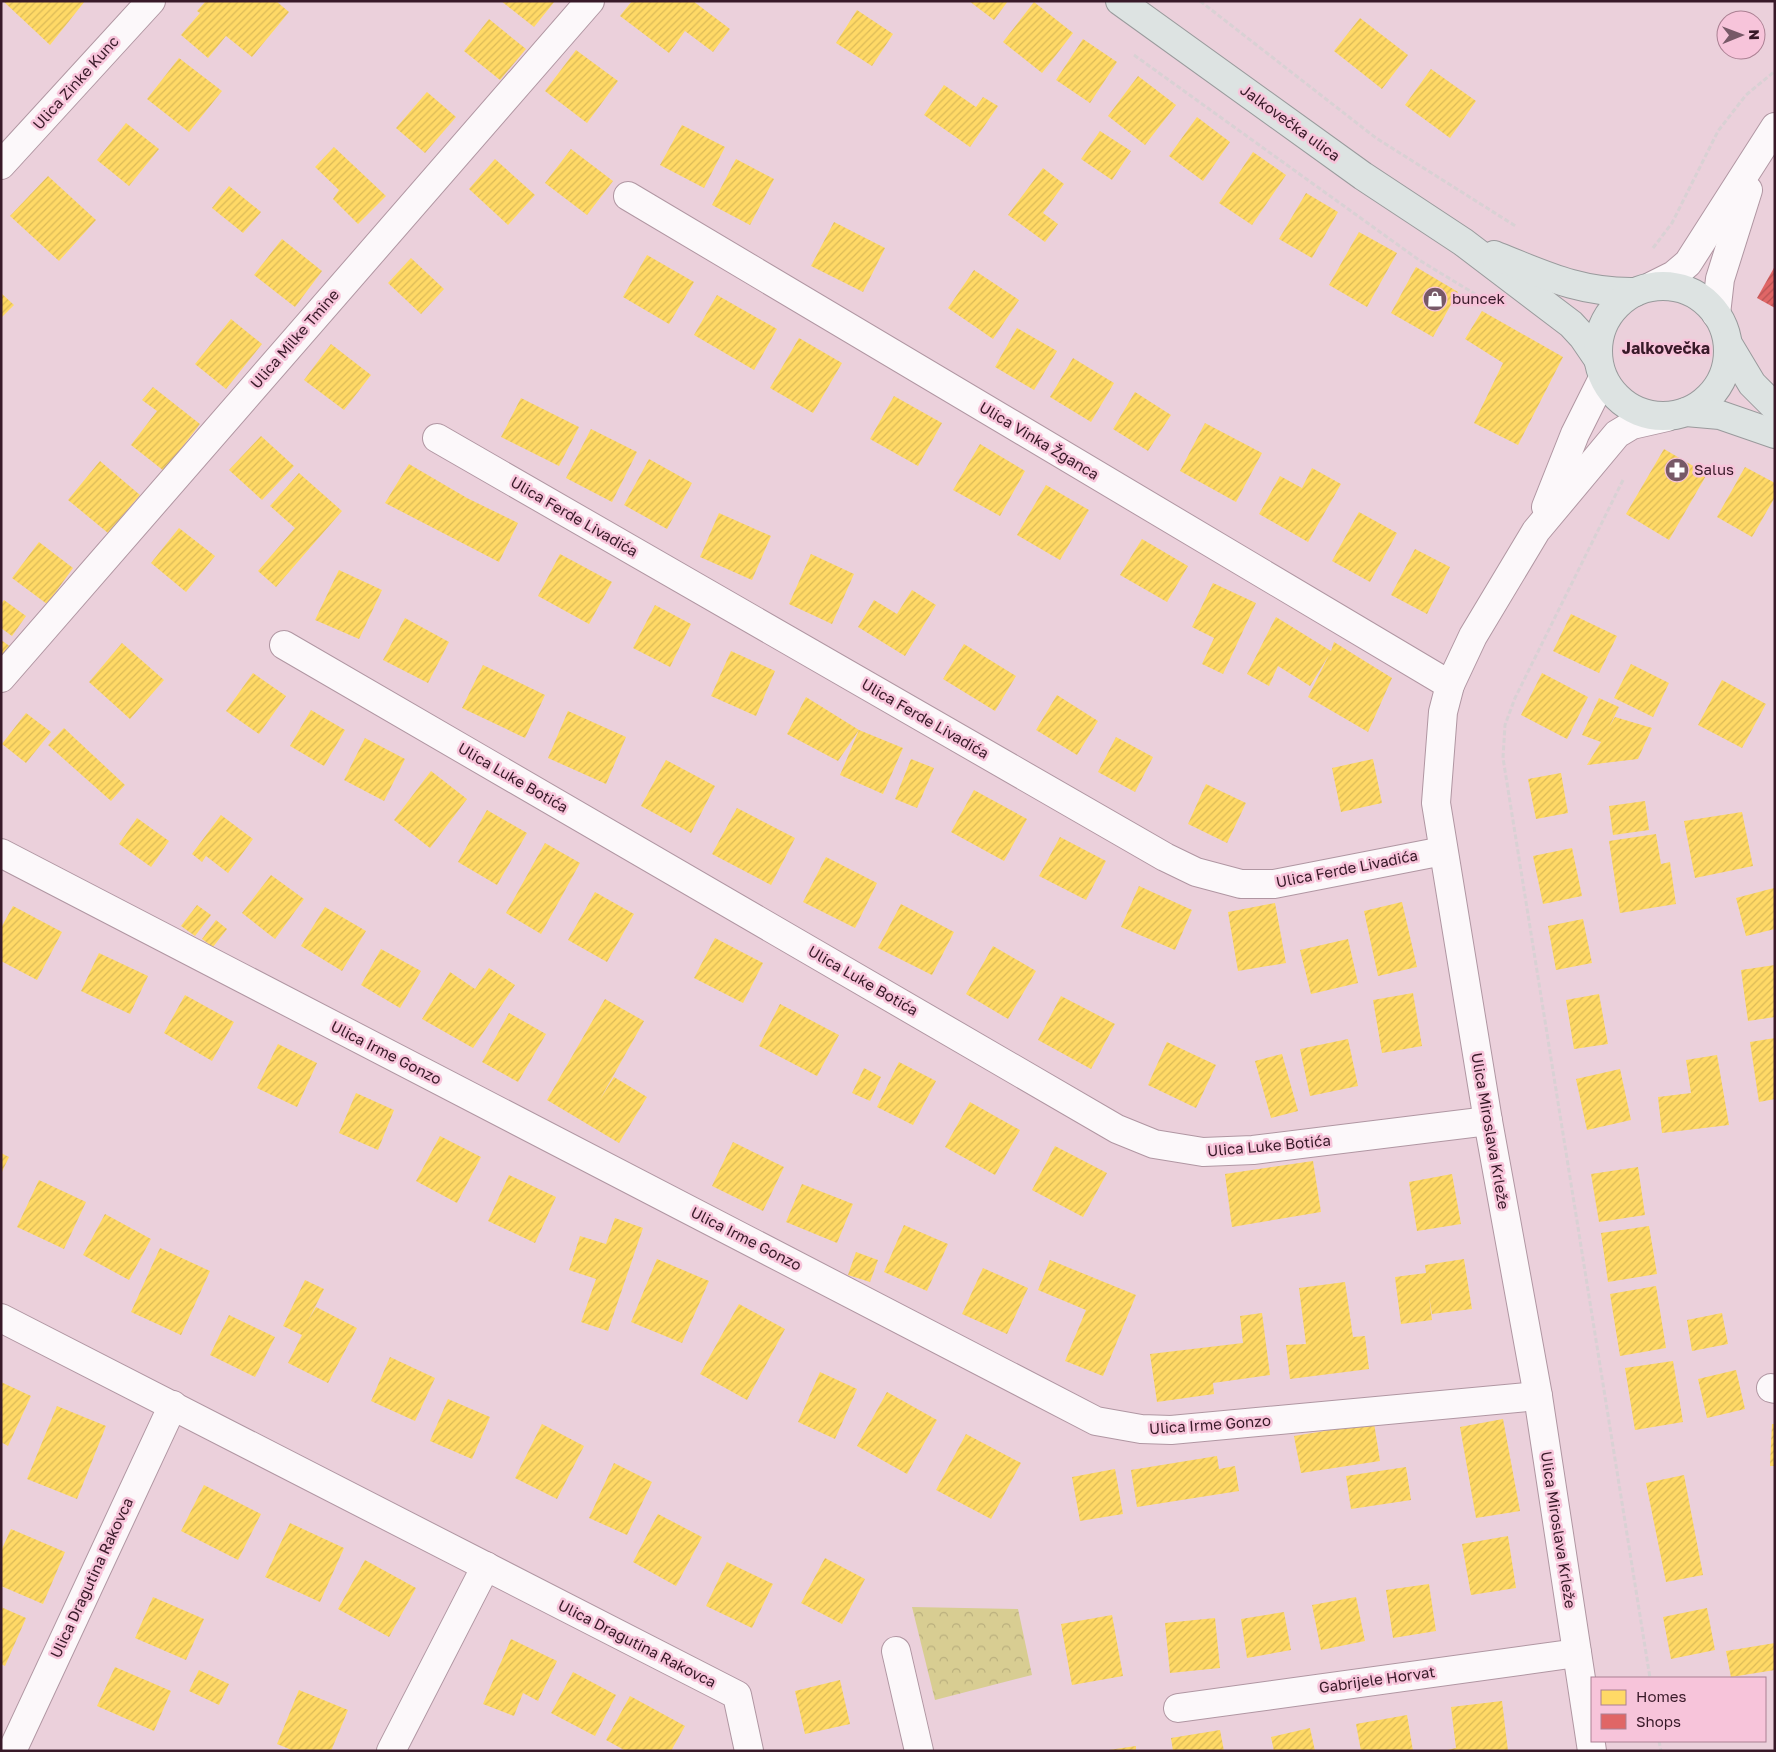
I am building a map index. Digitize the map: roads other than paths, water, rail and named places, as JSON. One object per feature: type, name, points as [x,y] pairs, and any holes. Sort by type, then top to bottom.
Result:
[{"type":"main road","name":"Jalkovečka ulica","points":[[1120,1],[1363,176],[1463,242],[1571,324],[1583,337],[1600,369]]},
{"type":"main road","name":"Jalkovečka ulica","points":[[1463,242],[1579,287],[1609,292],[1643,289]]},
{"type":"main road","points":[[1775,407],[1752,384],[1728,344],[1724,328],[1716,314],[1704,300],[1688,291],[1670,286],[1643,289],[1617,303],[1605,319],[1598,339],[1600,369],[1614,395],[1629,408],[1647,415],[1720,415],[1775,434]]},
{"type":"main road","points":[[1676,415],[1705,402],[1718,385],[1726,365],[1728,344]]},
{"type":"street","name":"Ulica Zinke Kunc","points":[[1,165],[151,1]]},
{"type":"street","name":"Ulica Milke Tmine","points":[[1,678],[590,1]]},
{"type":"street","points":[[1643,289],[1674,275],[1688,263],[1775,127]]},
{"type":"street","points":[[1716,314],[1720,280],[1760,153]]},
{"type":"street","name":"Ulica Vinka Žganca","points":[[628,196],[1450,685]]},
{"type":"street","name":"Ulica Miroslava Krleže","points":[[1536,531],[1600,369]]},
{"type":"street","name":"Ulica Miroslava Krleže","points":[[1592,1751],[1538,1396],[1488,1120],[1436,803],[1443,712],[1450,685],[1473,636],[1536,531],[1617,434],[1632,425],[1676,415]]},
{"type":"street","name":"Ulica Ferde Livadića","points":[[437,438],[1148,847],[1196,872],[1241,884],[1274,884],[1443,851]]},
{"type":"street","name":"Ulica Luke Botića","points":[[284,645],[1117,1129],[1154,1144],[1203,1152],[1253,1150],[1488,1120]]},
{"type":"street","name":"Ulica Irme Gonzo","points":[[1,853],[1096,1421],[1141,1430],[1171,1430],[1538,1396]]},
{"type":"street","name":"Ulica Dragutina Rakovca","points":[[1,1318],[737,1695],[749,1751]]},
{"type":"street","name":"Ulica Dragutina Rakovca","points":[[12,1751],[173,1405]]},
{"type":"street","points":[[392,1751],[486,1566]]},
{"type":"street","points":[[896,1651],[919,1751]]},
{"type":"street","name":"Gabrijele Horvat","points":[[1178,1708],[1577,1654]]},
{"type":"place","name":"buncek","points":[[1435,299]]},
{"type":"place","name":"Salus","points":[[1677,470]]},
{"type":"district","name":"Jalkovečka","points":[[1666,348]]}]
